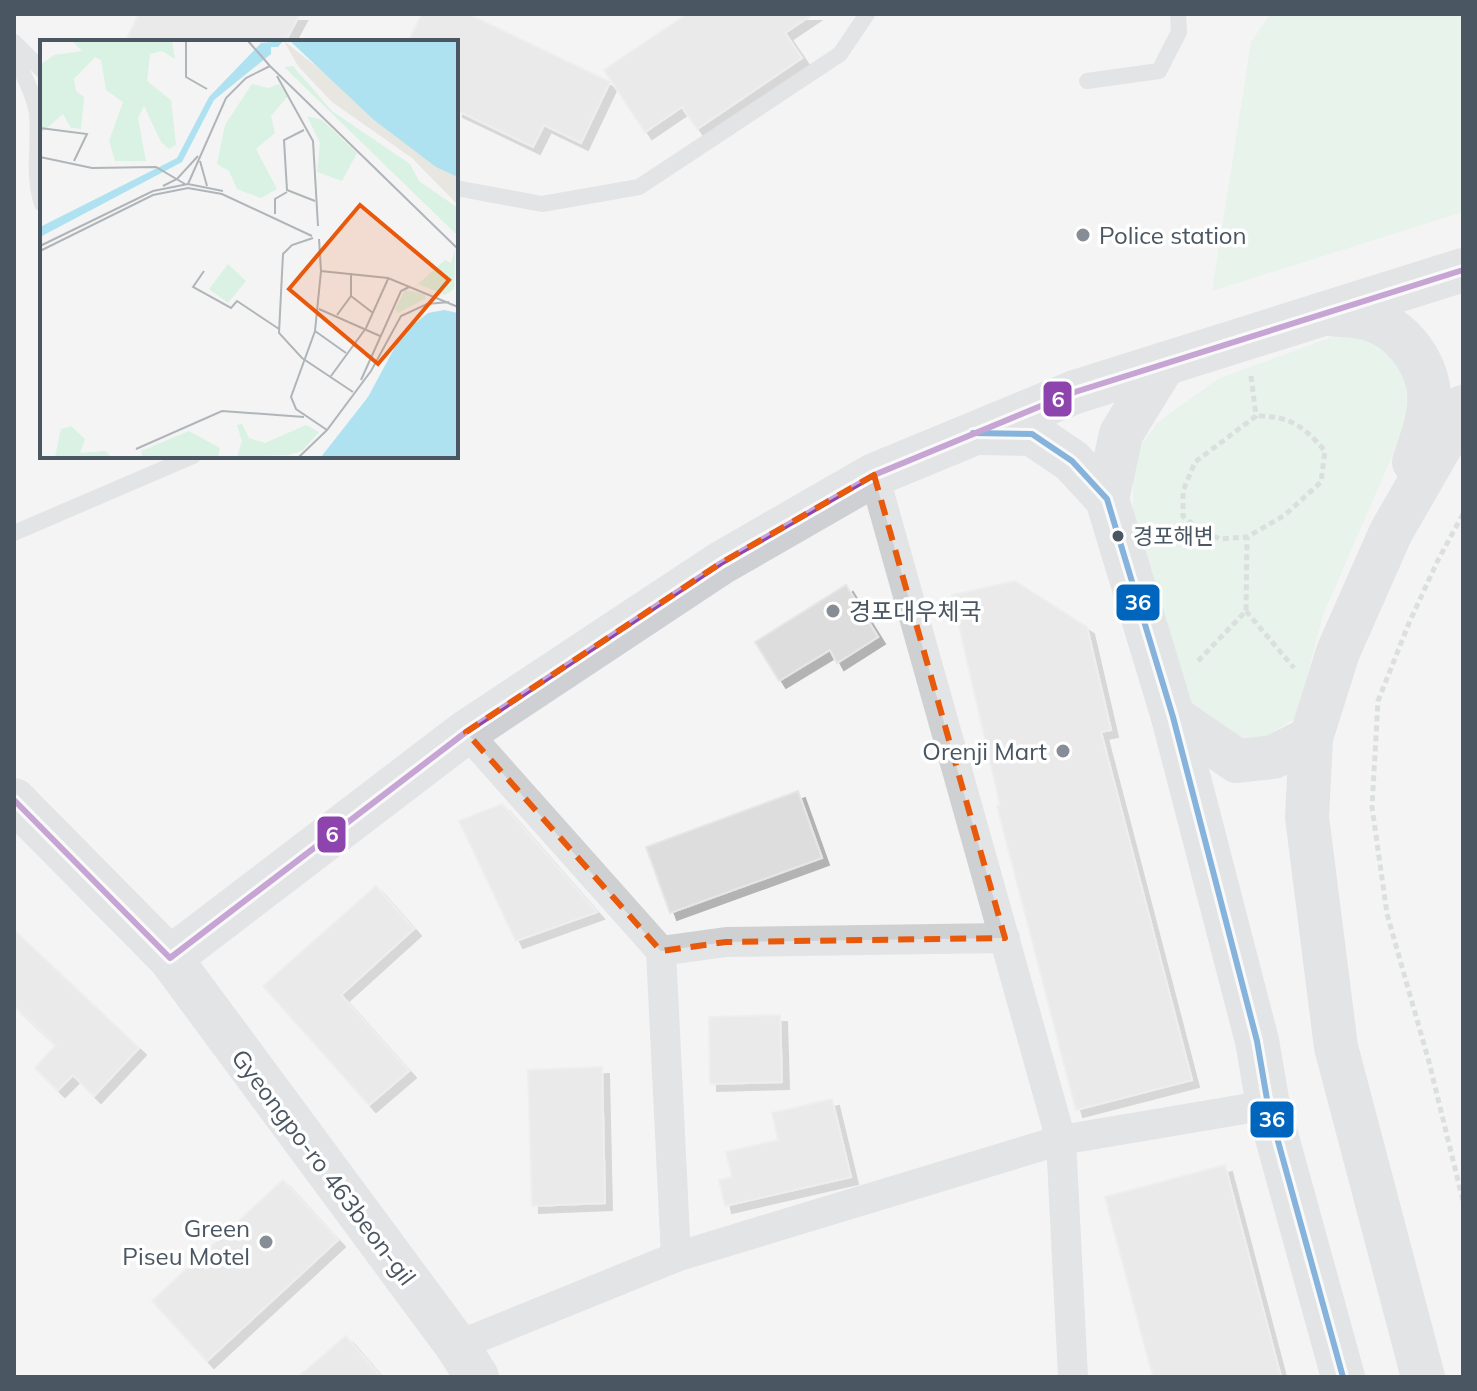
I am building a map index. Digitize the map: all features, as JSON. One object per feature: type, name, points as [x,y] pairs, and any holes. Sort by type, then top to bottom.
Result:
[{"type":"street","points":[[170,958],[466,732],[721,563],[874,475],[1075,392],[1463,270]]},
{"type":"street","points":[[1324,314],[1362,317],[1388,326],[1407,344],[1421,364],[1429,386],[1425,429],[1391,532],[1338,652],[1311,738],[1307,817],[1336,1047],[1423,1377]]},
{"type":"street","points":[[1107,499],[1121,434],[1164,364]]},
{"type":"street","points":[[1391,532],[1463,407]]},
{"type":"street","points":[[973,433],[1032,434],[1072,461],[1107,499],[1173,717],[1257,1041],[1268,1105],[1343,1377]]},
{"type":"street","points":[[874,475],[1061,1140],[1073,1377]]},
{"type":"street","points":[[1173,717],[1237,761],[1273,757],[1311,738]]},
{"type":"street","points":[[466,732],[661,951],[676,1257]]},
{"type":"street","name":"Gyeongpo-ro 463beon-gil","points":[[14,800],[170,958],[467,1361]]},
{"type":"street","points":[[661,951],[726,942],[1005,938]]},
{"type":"street","points":[[467,1361],[676,1257],[1061,1140],[1268,1105]]},
{"type":"lane","points":[[458,188],[542,204],[639,187],[840,54],[867,14]]},
{"type":"lane","points":[[1087,81],[1159,71],[1179,32],[1178,14]]},
{"type":"lane","points":[[14,42],[40,68]]},
{"type":"lane","points":[[14,54],[37,112],[36,158],[40,198]]},
{"type":"lane","points":[[14,533],[188,458]]},
{"type":"path","points":[[1250,367],[1256,416]]},
{"type":"path","points":[[1256,416],[1273,416],[1304,427],[1325,451],[1321,482],[1285,515],[1247,537],[1220,539],[1198,529],[1183,516],[1183,491],[1195,462],[1256,416]]},
{"type":"path","points":[[1463,514],[1409,623],[1378,701],[1372,807],[1387,914],[1429,1062],[1463,1201]]},
{"type":"path","points":[[1247,537],[1246,611],[1299,675]]},
{"type":"path","points":[[1197,662],[1246,611]]},
{"type":"highlighted area","points":[[874,475],[1005,938],[726,942],[661,951],[466,732],[721,563]]},
{"type":"green space","points":[[1270,14],[1463,14],[1463,212],[1212,291],[1251,42]]},
{"type":"green space","points":[[1337,335],[1365,336],[1388,351],[1404,378],[1409,409],[1393,454],[1323,615],[1296,718],[1260,740],[1231,740],[1193,716],[1133,514],[1133,456],[1158,422],[1218,379]]},
{"type":"building","points":[[139,14],[300,14],[286,40],[126,40]]},
{"type":"building","points":[[422,14],[468,14],[610,82],[581,143],[544,125],[533,147],[458,111],[458,40],[409,40]]},
{"type":"building","points":[[687,14],[813,14],[785,33],[802,58],[697,129],[682,107],[645,132],[604,70]]},
{"type":"building","points":[[1015,581],[1087,627],[1111,730],[1101,732],[1192,1080],[1076,1110],[997,806],[1000,805],[952,595]]},
{"type":"building","name":"경포대우체국","points":[[846,585],[878,637],[837,663],[830,650],[779,681],[755,642]]},
{"type":"building","points":[[798,791],[822,858],[670,913],[646,847]]},
{"type":"building","points":[[502,804],[597,912],[516,941],[459,821]]},
{"type":"building","points":[[376,886],[414,929],[341,995],[409,1071],[369,1105],[263,986]]},
{"type":"building","points":[[14,930],[139,1048],[94,1096],[73,1075],[58,1090],[35,1068],[56,1045],[14,1006]]},
{"type":"building","points":[[780,1015],[782,1082],[710,1084],[709,1017]]},
{"type":"building","points":[[602,1067],[605,1203],[532,1206],[528,1070]]},
{"type":"building","points":[[832,1099],[851,1177],[725,1206],[719,1180],[732,1177],[726,1152],[778,1140],[772,1113]]},
{"type":"building","points":[[1225,1165],[1281,1377],[1153,1377],[1105,1197]]},
{"type":"building","points":[[283,1180],[338,1240],[207,1361],[152,1301]]},
{"type":"building","points":[[346,1336],[381,1377],[298,1377]]},
{"type":"transit line","name":"6","points":[[14,800],[170,958],[466,732],[721,563],[874,475],[1075,392],[1463,270]]},
{"type":"transit line","name":"36","points":[[973,433],[1032,434],[1072,461],[1107,499],[1173,717],[1257,1041],[1268,1105],[1343,1377]]},
{"type":"place","name":"Police station","points":[[1083,235]]},
{"type":"place","name":"경포해변","points":[[1118,536]]},
{"type":"place","name":"경포대우체국","points":[[833,611]]},
{"type":"place","name":"Orenji Mart","points":[[1063,751]]},
{"type":"place","name":"Green Piseu Motel","points":[[266,1242]]}]
